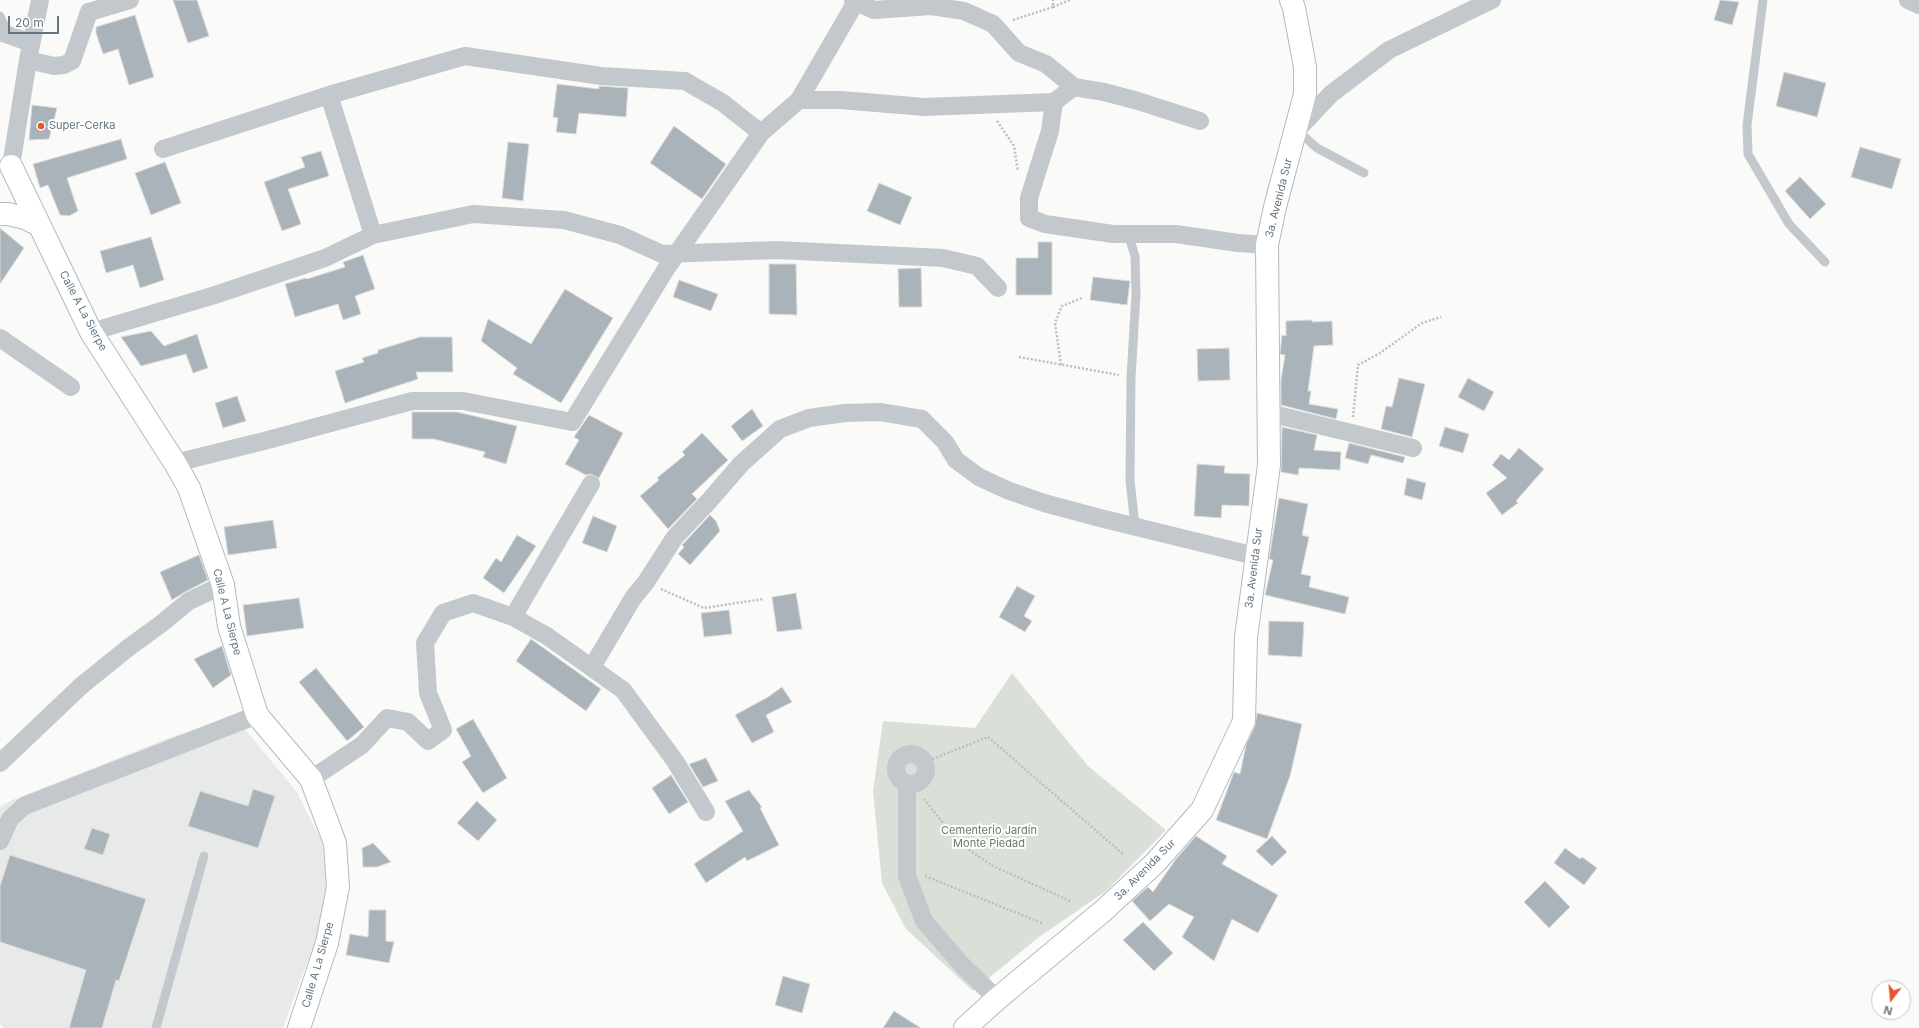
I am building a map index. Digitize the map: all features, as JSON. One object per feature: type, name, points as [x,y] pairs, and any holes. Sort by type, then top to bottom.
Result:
[{"type":"street","points":[[6,175],[40,0]]},
{"type":"street","points":[[4,33],[54,66],[64,65],[72,60],[91,6],[130,0]]},
{"type":"street","name":"3a. Avenida Sur","points":[[965,1028],[997,999],[1103,911],[1155,863],[1202,810],[1244,721],[1246,637],[1269,465],[1267,246],[1275,207],[1305,94],[1305,68],[1294,8],[1291,0]]},
{"type":"street","points":[[1296,130],[1331,94],[1389,50],[1492,0]]},
{"type":"street","points":[[1908,0],[1919,4]]},
{"type":"street","points":[[175,463],[264,442],[412,401],[463,401],[572,422],[666,269],[678,255],[761,133],[798,100],[855,1],[874,10],[931,6],[964,11],[993,24],[1019,53],[1046,64],[1074,87],[1104,92],[1131,99],[1200,121]]},
{"type":"street","points":[[163,149],[329,95],[465,56],[601,76],[685,81],[723,104],[761,133]]},
{"type":"street","points":[[798,100],[841,100],[924,107],[1054,102],[1074,87]]},
{"type":"street","points":[[329,95],[374,235]]},
{"type":"street","points":[[1054,102],[1050,131],[1029,198],[1029,218],[1045,224],[1113,234],[1176,234],[1267,246]]},
{"type":"street","name":"Calle A La Sierpe","points":[[6,175],[39,225],[91,332],[175,463],[189,488],[222,585],[230,626],[257,715],[311,779],[335,843],[338,887],[327,943],[300,1028]]},
{"type":"street","points":[[0,214],[8,214],[24,218],[39,225]]},
{"type":"street","points":[[91,332],[215,295],[325,258],[374,235],[473,214],[564,220],[620,235],[662,254],[678,255],[777,250],[943,258],[977,266],[998,288]]},
{"type":"street","points":[[0,338],[71,387]]},
{"type":"street","points":[[592,667],[633,598],[646,582],[674,537],[709,501],[740,464],[780,429],[809,418],[845,413],[880,412],[922,419],[945,442],[956,460],[979,478],[1007,490],[1044,503],[1201,544],[1256,556]]},
{"type":"street","points":[[1269,413],[1413,448]]},
{"type":"street","points":[[513,617],[591,484]]},
{"type":"street","points":[[0,763],[82,686],[128,648],[162,624],[189,601],[222,585]]},
{"type":"street","points":[[311,779],[362,745],[387,718],[408,722],[428,741],[443,730],[428,693],[426,643],[443,613],[473,603],[513,617],[547,636],[623,690],[675,761],[706,812]]},
{"type":"street","points":[[0,841],[10,819],[24,806],[257,715]]},
{"type":"street","points":[[913,754],[918,755],[925,762],[926,767],[924,776],[921,780],[910,784],[899,778],[896,768],[903,756],[913,754]]},
{"type":"street","points":[[910,784],[907,876],[924,921],[961,964],[997,999]]},
{"type":"lane","points":[[1763,0],[1747,125],[1748,154],[1789,224],[1825,262]]},
{"type":"lane","points":[[0,16],[4,33]]},
{"type":"lane","points":[[1296,130],[1317,148],[1364,173]]},
{"type":"lane","points":[[1128,234],[1135,256],[1136,295],[1131,378],[1130,480],[1135,526]]},
{"type":"lane","points":[[156,1028],[204,856]]},
{"type":"path","points":[[1053,0],[1053,7]]},
{"type":"path","points":[[993,24],[1017,20],[1070,0]]},
{"type":"path","points":[[986,104],[1014,146],[1019,174],[1033,184]]},
{"type":"path","points":[[1061,365],[1055,323],[1062,306],[1082,298]]},
{"type":"path","points":[[1352,433],[1358,365],[1380,353],[1422,323],[1441,317]]},
{"type":"path","points":[[1018,357],[1131,378]]},
{"type":"path","points":[[646,582],[704,608],[763,599]]},
{"type":"path","points":[[925,762],[988,737],[1124,854]]},
{"type":"path","points":[[910,784],[958,842],[991,865],[1070,901]]},
{"type":"path","points":[[907,869],[1042,923]]},
{"type":"shaded area","points":[[234,716],[296,791],[322,842],[329,885],[325,920],[301,978],[283,1028],[4,1028],[0,1024],[0,807],[10,801],[171,737]]},
{"type":"green space","name":"Cementerio Jardín Monte Piedad","points":[[1012,673],[1088,766],[1166,830],[1106,891],[1039,937],[973,991],[906,929],[882,883],[873,791],[883,721],[975,728]]},
{"type":"building","points":[[173,0],[197,0],[209,36],[188,43]]},
{"type":"building","points":[[1720,0],[1739,2],[1732,25],[1714,20]]},
{"type":"building","points":[[135,15],[154,77],[129,85],[118,49],[103,54],[96,33],[96,27]]},
{"type":"building","points":[[1784,72],[1826,83],[1817,117],[1776,106]]},
{"type":"building","points":[[557,84],[599,89],[599,86],[628,88],[626,117],[579,113],[576,134],[556,132],[558,118],[553,117]]},
{"type":"building","points":[[32,105],[57,108],[49,139],[29,140]]},
{"type":"building","points":[[674,126],[726,164],[702,199],[650,163]]},
{"type":"building","points":[[121,139],[127,159],[67,178],[78,211],[69,216],[60,215],[48,185],[40,188],[33,164]]},
{"type":"building","points":[[508,142],[529,144],[523,201],[502,198]]},
{"type":"building","points":[[1860,147],[1901,159],[1892,189],[1851,177]]},
{"type":"building","points":[[321,151],[329,176],[288,189],[301,224],[282,231],[264,182],[305,167],[301,157]]},
{"type":"building","points":[[165,162],[181,203],[151,215],[135,173]]},
{"type":"building","points":[[1800,177],[1826,204],[1810,219],[1785,191]]},
{"type":"building","points":[[879,183],[912,197],[900,225],[867,211]]},
{"type":"building","points":[[0,228],[24,248],[0,284]]},
{"type":"building","points":[[151,237],[164,280],[140,288],[133,265],[106,273],[100,251]]},
{"type":"building","points":[[1038,242],[1052,242],[1052,295],[1016,295],[1016,258],[1038,258]]},
{"type":"building","points":[[363,255],[375,289],[355,296],[361,314],[343,320],[338,304],[295,317],[285,284],[345,267],[343,262]]},
{"type":"building","points":[[769,264],[796,264],[797,315],[769,314]]},
{"type":"building","points":[[921,268],[922,307],[899,307],[898,269]]},
{"type":"building","points":[[1093,277],[1130,281],[1127,305],[1090,300]]},
{"type":"building","points":[[679,280],[718,294],[711,311],[673,297]]},
{"type":"building","points":[[565,289],[613,318],[561,403],[513,374],[517,368],[481,341],[488,319],[531,344]]},
{"type":"building","points":[[1312,320],[1312,322],[1332,321],[1333,345],[1314,346],[1308,391],[1311,391],[1309,404],[1338,409],[1336,419],[1281,405],[1281,380],[1285,355],[1280,353],[1282,335],[1286,336],[1286,321]]},
{"type":"building","points":[[151,331],[164,346],[197,334],[208,368],[193,373],[186,354],[141,366],[121,337]]},
{"type":"building","points":[[420,337],[452,337],[453,372],[416,372],[418,379],[345,403],[335,371],[364,362],[362,358],[378,353],[378,350]]},
{"type":"building","points":[[1229,348],[1230,380],[1198,381],[1197,349]]},
{"type":"building","points":[[1399,378],[1425,384],[1412,437],[1381,429],[1386,406],[1392,407]]},
{"type":"building","points":[[1468,378],[1494,392],[1484,411],[1458,397]]},
{"type":"building","points":[[237,396],[246,421],[223,428],[215,403]]},
{"type":"building","points":[[752,409],[763,426],[742,441],[731,426]]},
{"type":"building","points":[[412,412],[457,412],[517,426],[506,464],[483,457],[485,452],[434,439],[412,439]]},
{"type":"building","points":[[589,415],[623,433],[599,478],[591,474],[586,475],[565,464],[579,440],[574,437]]},
{"type":"building","points":[[1282,427],[1317,435],[1314,450],[1341,452],[1340,470],[1299,468],[1298,475],[1281,472]]},
{"type":"building","points":[[1445,427],[1469,434],[1463,453],[1439,446]]},
{"type":"building","points":[[702,433],[728,460],[692,494],[697,499],[668,529],[640,496],[659,480],[657,478],[685,455],[682,452]]},
{"type":"building","points":[[1349,443],[1405,457],[1403,463],[1371,455],[1368,464],[1345,458]]},
{"type":"building","points":[[1519,448],[1544,469],[1516,501],[1518,503],[1502,515],[1486,493],[1507,478],[1492,465],[1501,454],[1509,460]]},
{"type":"building","points":[[1197,464],[1225,466],[1224,473],[1250,474],[1249,506],[1222,505],[1221,518],[1194,516]]},
{"type":"building","points":[[1407,478],[1426,483],[1422,500],[1404,495]]},
{"type":"building","points":[[1279,498],[1308,504],[1302,535],[1309,537],[1301,574],[1311,576],[1309,587],[1349,597],[1345,614],[1265,595],[1273,560],[1269,559]]},
{"type":"building","points":[[710,515],[716,521],[720,531],[690,565],[678,554],[684,547],[682,545]]},
{"type":"building","points":[[593,516],[617,526],[607,552],[582,543]]},
{"type":"building","points":[[273,520],[277,548],[228,555],[224,527]]},
{"type":"building","points":[[517,535],[536,546],[504,593],[483,578],[496,558],[501,562]]},
{"type":"building","points":[[199,555],[208,580],[172,600],[160,572]]},
{"type":"building","points":[[1017,586],[1035,596],[1024,616],[1032,621],[1025,632],[999,617]]},
{"type":"building","points":[[796,593],[802,629],[777,632],[772,597]]},
{"type":"building","points":[[299,598],[304,628],[247,636],[243,605]]},
{"type":"building","points":[[729,610],[732,634],[704,637],[701,613]]},
{"type":"building","points":[[1269,621],[1304,622],[1302,657],[1268,655]]},
{"type":"building","points":[[531,639],[601,689],[586,711],[516,661]]},
{"type":"building","points":[[222,646],[231,675],[213,688],[194,659]]},
{"type":"building","points":[[316,668],[364,727],[347,741],[299,682]]},
{"type":"building","points":[[782,687],[792,702],[766,715],[774,732],[752,743],[735,715],[768,697]]},
{"type":"building","points":[[1257,713],[1302,724],[1290,776],[1267,839],[1216,820],[1234,772],[1240,774],[1246,745],[1255,726]]},
{"type":"building","points":[[473,719],[507,778],[483,793],[462,762],[471,756],[456,729]]},
{"type":"building","points":[[706,758],[718,781],[703,787],[689,764]]},
{"type":"building","points":[[671,775],[688,802],[669,814],[652,788]]},
{"type":"building","points":[[253,789],[275,796],[258,848],[188,826],[200,791],[248,806]]},
{"type":"building","points":[[749,790],[762,807],[760,808],[779,845],[747,861],[745,857],[706,883],[694,864],[743,831],[725,801]]},
{"type":"building","points":[[477,801],[497,820],[478,841],[457,823]]},
{"type":"building","points":[[92,828],[110,834],[103,855],[84,849]]},
{"type":"building","points":[[1196,836],[1227,856],[1222,864],[1278,895],[1258,933],[1232,919],[1214,961],[1182,937],[1194,917],[1169,904],[1150,921],[1132,901],[1148,887],[1153,892],[1176,859]]},
{"type":"building","points":[[1272,836],[1287,852],[1272,866],[1256,851]]},
{"type":"building","points":[[373,843],[391,862],[377,867],[363,867],[362,848]]},
{"type":"building","points":[[1565,848],[1580,859],[1582,857],[1597,868],[1584,885],[1554,863]]},
{"type":"building","points":[[10,855],[146,899],[119,981],[116,980],[102,1028],[69,1028],[86,970],[0,942],[0,886]]},
{"type":"building","points":[[1545,881],[1570,907],[1549,928],[1524,902]]},
{"type":"building","points":[[369,910],[386,910],[386,941],[394,942],[389,963],[346,955],[350,934],[368,937]]},
{"type":"building","points":[[1143,922],[1173,953],[1154,971],[1123,940]]},
{"type":"building","points":[[783,976],[810,984],[802,1013],[775,1005]]},
{"type":"building","points":[[894,1011],[921,1028],[883,1028]]},
{"type":"place","name":"Super-Cerka","points":[[41,126]]}]
